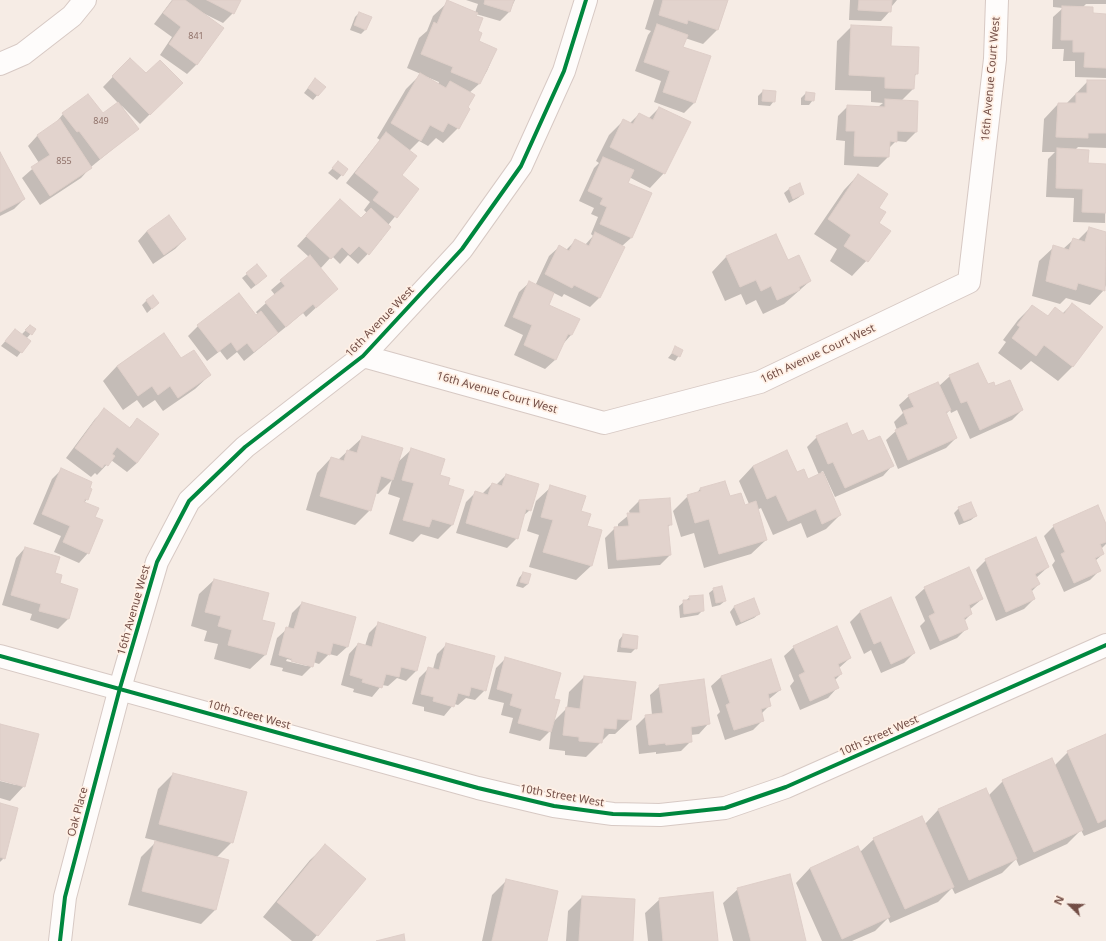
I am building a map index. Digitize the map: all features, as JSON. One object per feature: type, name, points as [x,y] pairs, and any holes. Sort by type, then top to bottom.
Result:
[{"type":"street","points":[[0,64],[29,49],[72,16],[85,0]]},
{"type":"street","name":"16th Avenue West","points":[[120,688],[157,562],[190,501],[244,447],[363,356],[462,248],[521,166],[564,71],[586,0]]},
{"type":"street","name":"16th Avenue Court West","points":[[363,356],[604,423],[760,382],[969,282],[995,59],[997,0]]},
{"type":"street","name":"10th Street West","points":[[0,656],[478,788],[554,806],[613,814],[660,815],[726,808],[786,787],[1106,645]]},
{"type":"street","name":"Oak Place","points":[[60,941],[65,897],[120,688]]},
{"type":"building","points":[[173,0],[185,0],[224,28],[197,65],[169,44],[181,27],[163,13]]},
{"type":"building","points":[[207,0],[241,0],[234,14]]},
{"type":"building","points":[[447,0],[478,13],[476,16],[483,18],[478,31],[482,33],[479,41],[497,49],[480,84],[451,72],[453,67],[421,54],[434,22],[437,24]]},
{"type":"building","points":[[485,0],[514,0],[510,12],[484,4]]},
{"type":"building","points":[[663,0],[728,0],[718,30],[688,20],[687,24],[659,15]]},
{"type":"building","points":[[859,0],[892,0],[891,12],[858,10]]},
{"type":"building","points":[[1062,6],[1093,7],[1093,13],[1106,14],[1106,68],[1084,67],[1085,52],[1073,52],[1073,40],[1061,40]]},
{"type":"building","points":[[359,12],[372,17],[366,30],[354,25]]},
{"type":"building","points":[[657,24],[688,35],[683,47],[711,56],[695,103],[663,92],[670,71],[644,62]]},
{"type":"building","points":[[851,25],[892,27],[891,46],[919,47],[918,74],[915,74],[914,89],[885,88],[885,77],[849,75]]},
{"type":"building","points":[[130,58],[146,73],[160,60],[183,83],[150,115],[112,76]]},
{"type":"building","points":[[420,73],[446,88],[450,81],[475,95],[468,107],[470,109],[459,129],[448,123],[443,132],[430,125],[421,141],[391,123]]},
{"type":"building","points":[[315,78],[326,87],[318,96],[308,88]]},
{"type":"building","points":[[1087,80],[1106,80],[1106,133],[1088,133],[1088,138],[1056,137],[1058,103],[1076,103],[1076,93],[1087,93]]},
{"type":"building","points":[[763,90],[776,91],[775,102],[762,101]]},
{"type":"building","points":[[806,92],[815,93],[814,101],[805,100]]},
{"type":"building","points":[[88,94],[103,113],[118,102],[139,129],[100,159],[79,131],[77,132],[62,113]]},
{"type":"building","points":[[885,99],[918,101],[917,132],[897,131],[897,142],[890,141],[889,157],[854,156],[855,131],[846,131],[847,105],[885,107]]},
{"type":"building","points":[[659,107],[691,122],[665,174],[610,147],[623,119],[633,124],[639,113],[653,120]]},
{"type":"building","points":[[60,119],[92,168],[50,196],[31,167],[50,155],[37,135]]},
{"type":"building","points":[[386,132],[417,156],[402,175],[419,189],[397,218],[373,200],[379,192],[355,173]]},
{"type":"building","points":[[1057,148],[1089,150],[1088,163],[1106,164],[1106,213],[1082,212],[1083,189],[1056,188]]},
{"type":"building","points":[[0,152],[25,199],[0,212]]},
{"type":"building","points":[[603,157],[634,170],[628,183],[652,193],[632,238],[600,224],[607,207],[600,204],[603,198],[588,191]]},
{"type":"building","points":[[338,161],[348,169],[343,176],[332,168]]},
{"type":"building","points":[[858,174],[888,194],[879,208],[886,212],[879,223],[891,231],[868,262],[844,246],[851,235],[828,219]]},
{"type":"building","points":[[800,183],[804,194],[793,199],[789,188]]},
{"type":"building","points":[[340,199],[361,218],[371,208],[391,227],[369,255],[359,246],[350,255],[342,247],[331,259],[306,236]]},
{"type":"building","points":[[169,215],[186,239],[164,255],[147,231]]},
{"type":"building","points":[[1089,227],[1106,232],[1105,291],[1078,283],[1076,290],[1046,281],[1053,245],[1069,250],[1073,238],[1085,242]]},
{"type":"building","points":[[595,232],[625,247],[600,298],[574,285],[572,288],[545,274],[559,245],[569,251],[575,239],[589,246]]},
{"type":"building","points":[[776,234],[788,260],[799,255],[811,281],[799,287],[800,290],[777,300],[771,286],[761,291],[756,280],[740,287],[726,256]]},
{"type":"building","points":[[310,255],[338,289],[316,308],[313,304],[286,327],[265,302],[285,286],[280,280]]},
{"type":"building","points":[[257,264],[267,276],[256,285],[246,273]]},
{"type":"building","points":[[529,281],[554,293],[549,305],[580,319],[572,335],[568,334],[556,360],[524,345],[532,325],[513,317]]},
{"type":"building","points":[[239,293],[256,315],[261,311],[278,333],[254,352],[247,343],[237,351],[231,342],[218,352],[197,325]]},
{"type":"building","points":[[153,295],[159,303],[152,309],[146,300]]},
{"type":"building","points":[[1072,303],[1103,327],[1073,367],[1044,345],[1036,356],[1012,338],[1020,327],[1017,325],[1032,305],[1048,316],[1055,307],[1064,314]]},
{"type":"building","points":[[30,325],[36,329],[32,335],[25,330]]},
{"type":"building","points":[[15,329],[31,341],[22,353],[5,341]]},
{"type":"building","points":[[164,333],[181,358],[194,350],[211,375],[178,398],[170,386],[158,395],[152,386],[138,396],[117,366]]},
{"type":"building","points":[[675,346],[683,350],[680,357],[672,353]]},
{"type":"building","points":[[978,363],[988,384],[994,382],[995,386],[1010,380],[1023,410],[980,430],[967,401],[961,403],[949,375]]},
{"type":"building","points":[[938,382],[951,410],[946,412],[957,438],[908,460],[895,430],[908,424],[903,411],[914,407],[908,395]]},
{"type":"building","points":[[104,408],[130,428],[137,418],[159,434],[137,463],[117,447],[112,454],[115,456],[108,466],[105,464],[102,468],[75,448]]},
{"type":"building","points":[[847,423],[852,435],[863,430],[868,441],[880,436],[894,466],[845,488],[833,462],[828,464],[816,436]]},
{"type":"building","points":[[362,436],[403,448],[393,480],[381,476],[371,511],[320,496],[331,457],[344,461],[347,450],[357,453]]},
{"type":"building","points":[[411,448],[445,459],[440,475],[450,478],[448,485],[464,490],[453,525],[432,519],[429,527],[403,520],[414,483],[402,480]]},
{"type":"building","points":[[787,450],[797,472],[804,469],[808,479],[823,472],[841,515],[822,524],[816,509],[788,521],[776,495],[767,499],[753,466]]},
{"type":"building","points":[[61,468],[92,482],[90,488],[92,489],[88,500],[85,499],[84,502],[99,508],[95,517],[103,520],[89,554],[63,542],[70,526],[42,514]]},
{"type":"building","points":[[506,474],[539,484],[531,511],[526,509],[518,539],[466,523],[475,491],[488,495],[492,483],[502,486]]},
{"type":"building","points":[[725,481],[730,496],[741,493],[745,505],[756,501],[767,540],[719,554],[709,519],[695,523],[687,495],[701,491],[700,488]]},
{"type":"building","points":[[550,485],[586,496],[581,511],[591,514],[587,526],[602,530],[592,566],[543,552],[553,520],[541,517]]},
{"type":"building","points":[[670,498],[672,525],[668,525],[671,555],[617,560],[614,527],[629,526],[627,513],[640,513],[639,500]]},
{"type":"building","points":[[971,502],[977,516],[964,521],[958,507]]},
{"type":"building","points":[[1098,505],[1106,524],[1106,542],[1100,544],[1104,554],[1095,558],[1101,571],[1074,583],[1061,554],[1065,552],[1053,525]]},
{"type":"building","points":[[1036,537],[1049,567],[1035,574],[1040,584],[1031,589],[1035,599],[1006,612],[985,559]]},
{"type":"building","points":[[25,547],[60,557],[55,573],[62,575],[60,583],[78,589],[69,619],[39,611],[41,604],[11,595]]},
{"type":"building","points":[[969,567],[983,599],[969,605],[972,614],[964,618],[968,629],[940,641],[929,616],[935,613],[924,587]]},
{"type":"building","points":[[523,572],[531,574],[528,584],[520,582]]},
{"type":"building","points":[[214,579],[269,593],[262,620],[275,623],[266,655],[228,645],[232,630],[218,626],[221,616],[205,612]]},
{"type":"building","points":[[722,586],[726,601],[716,603],[713,588]]},
{"type":"building","points":[[703,595],[704,611],[684,614],[683,600],[690,600],[689,596]]},
{"type":"building","points":[[891,597],[915,653],[891,664],[881,641],[874,644],[860,611]]},
{"type":"building","points":[[754,598],[760,614],[741,622],[734,606]]},
{"type":"building","points":[[302,602],[356,617],[348,647],[333,643],[330,655],[317,651],[313,667],[291,661],[292,659],[279,655],[286,627],[294,629]]},
{"type":"building","points":[[378,622],[426,637],[417,671],[401,667],[399,677],[386,674],[382,688],[362,682],[363,679],[350,675],[358,643],[372,647]]},
{"type":"building","points":[[837,626],[851,658],[838,664],[842,674],[834,677],[839,688],[810,701],[799,675],[805,672],[793,646]]},
{"type":"building","points":[[623,634],[638,636],[637,649],[621,647]]},
{"type":"building","points":[[446,643],[495,656],[486,691],[471,687],[469,696],[458,693],[454,707],[433,701],[434,697],[421,694],[428,667],[439,670]]},
{"type":"building","points":[[505,657],[561,673],[554,699],[560,700],[551,732],[518,723],[522,709],[510,705],[513,694],[497,689]]},
{"type":"building","points":[[771,659],[781,690],[768,694],[771,706],[761,709],[764,721],[734,730],[726,705],[730,703],[721,676]]},
{"type":"building","points":[[584,676],[636,682],[631,720],[617,719],[616,729],[604,728],[602,743],[579,741],[579,737],[563,735],[566,707],[580,709]]},
{"type":"building","points":[[704,679],[710,724],[691,727],[692,742],[649,745],[645,715],[663,713],[659,685]]},
{"type":"building","points":[[0,724],[39,734],[25,787],[0,780]]},
{"type":"building","points":[[1106,734],[1106,819],[1098,823],[1067,751]]},
{"type":"building","points":[[1052,758],[1083,830],[1034,852],[1002,780]]},
{"type":"building","points":[[173,773],[247,792],[233,843],[159,824]]},
{"type":"building","points":[[986,788],[1017,859],[969,880],[938,809]]},
{"type":"building","points":[[0,803],[18,808],[5,859],[0,857]]},
{"type":"building","points":[[922,816],[954,887],[905,909],[873,838]]},
{"type":"building","points":[[155,841],[229,860],[216,910],[142,891]]},
{"type":"building","points":[[325,844],[366,879],[318,936],[277,902]]},
{"type":"building","points":[[858,846],[890,917],[842,939],[810,868]]},
{"type":"building","points":[[790,874],[806,941],[751,941],[737,888]]},
{"type":"building","points":[[506,879],[558,891],[547,941],[492,941]]},
{"type":"building","points":[[713,892],[718,941],[663,941],[659,898]]},
{"type":"building","points":[[582,896],[635,899],[633,941],[579,941]]},
{"type":"building","points":[[404,934],[405,941],[376,941]]},
{"type":"cycle path","points":[[60,941],[65,897],[120,688],[157,562],[189,501],[245,447],[363,356],[462,249],[521,166],[564,71],[586,0]]},
{"type":"cycle path","points":[[0,656],[478,788],[554,806],[613,814],[660,815],[725,808],[786,787],[1106,645]]}]
